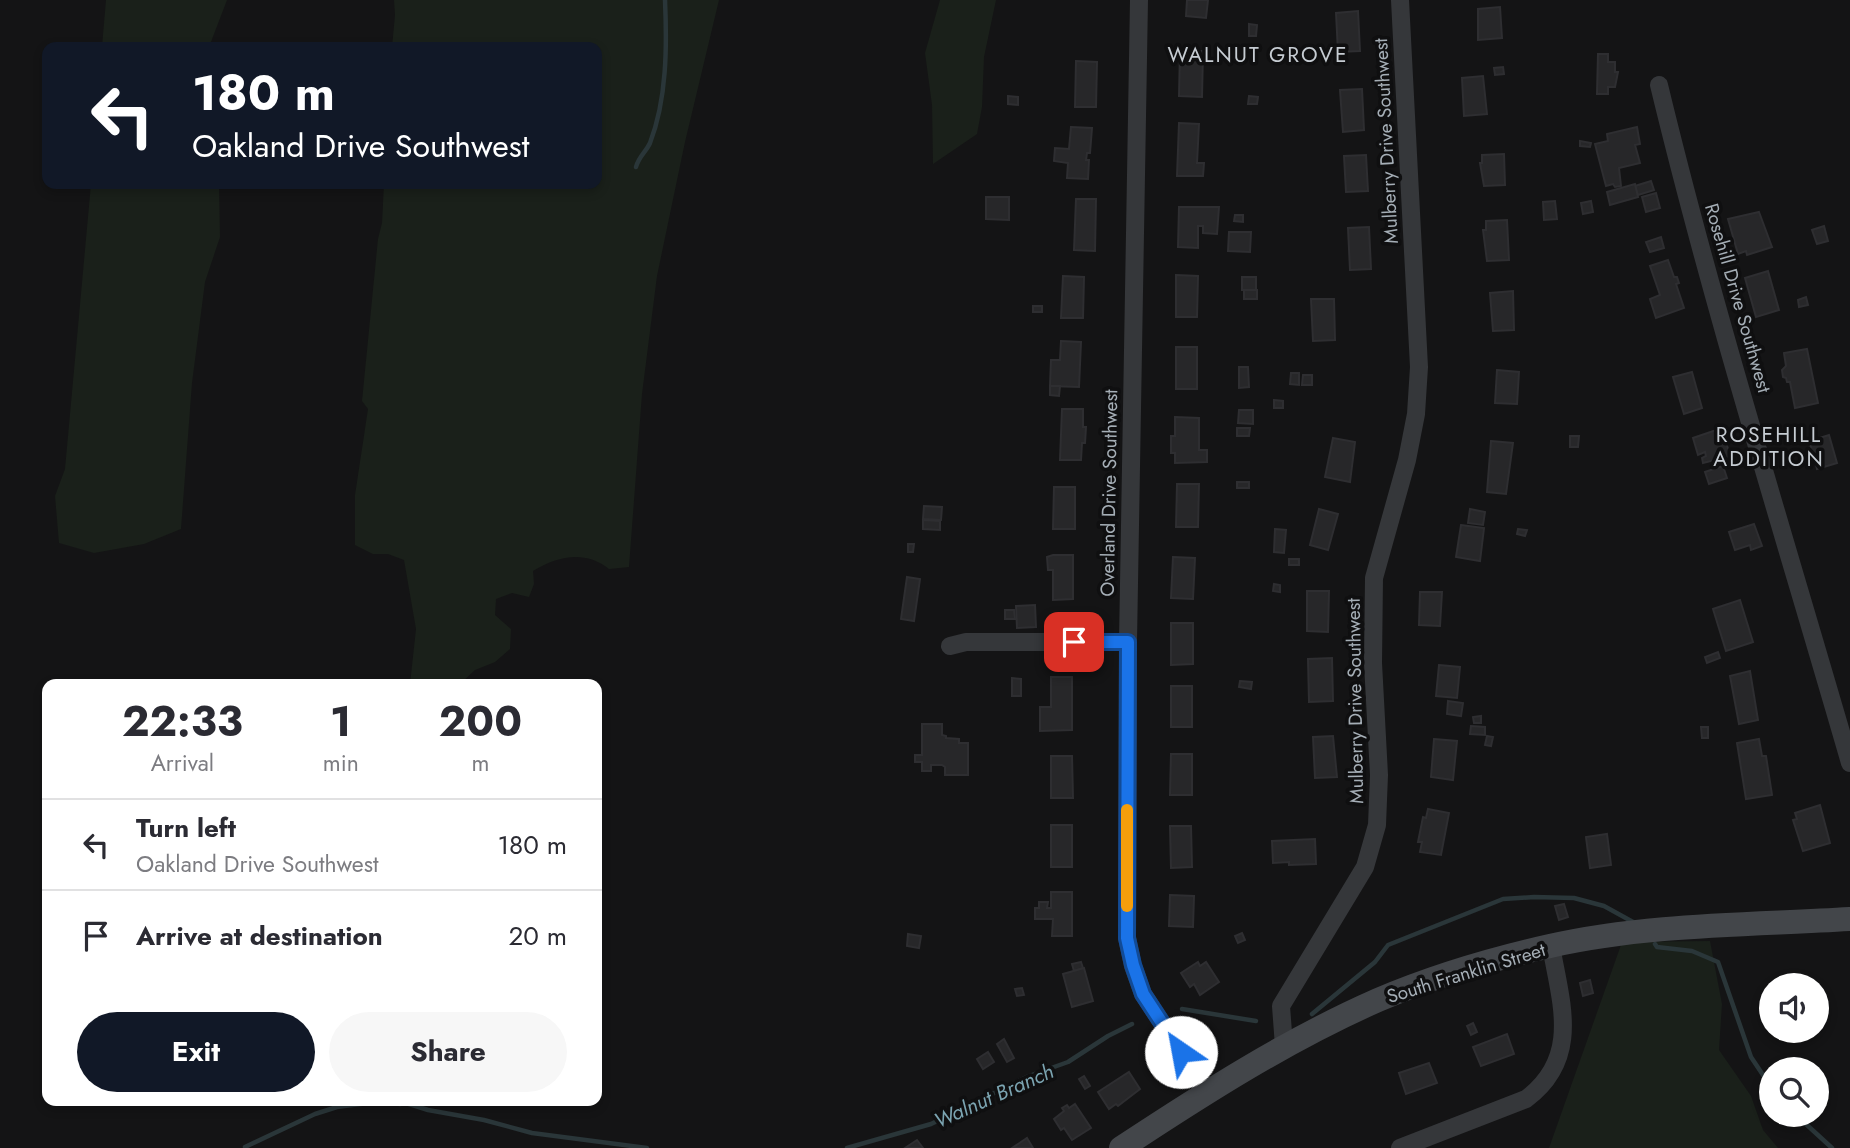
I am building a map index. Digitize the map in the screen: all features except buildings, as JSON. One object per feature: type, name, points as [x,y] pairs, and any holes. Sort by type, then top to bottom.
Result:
[{"type":"main road","name":"South Franklin Street","points":[[1121,1148],[1207,1091],[1284,1046],[1379,1000],[1476,965],[1551,946],[1634,932],[1850,919]]},
{"type":"street","name":"Overland Drive Southwest","points":[[1139,0],[1128,642],[1127,938],[1143,994],[1207,1091]]},
{"type":"street","name":"Mulberry Drive Southwest","points":[[1284,1046],[1281,1006],[1366,867],[1377,825],[1379,775],[1373,663],[1374,578],[1407,460],[1416,414],[1419,367],[1401,0]]},
{"type":"street","name":"Rosehill Drive Southwest","points":[[1659,85],[1726,333],[1850,763]]},
{"type":"street","points":[[950,646],[966,642],[1128,642]]},
{"type":"street","points":[[1400,1148],[1526,1098],[1542,1087],[1559,1058],[1564,1024],[1551,946]]},
{"type":"shaded area","points":[[106,0],[227,0],[211,42],[102,42]]},
{"type":"shaded area","points":[[394,0],[719,0],[657,276],[642,394],[629,567],[609,569],[591,559],[571,557],[533,571],[534,584],[529,597],[512,593],[496,599],[495,615],[511,629],[510,649],[495,662],[475,670],[465,679],[411,679],[416,629],[404,560],[388,554],[373,554],[355,545],[355,495],[368,409],[362,401],[384,189],[602,189],[602,42],[392,42]]},
{"type":"shaded area","points":[[940,0],[996,0],[984,57],[982,107],[977,134],[933,164],[932,105],[925,53]]},
{"type":"shaded area","points":[[91,189],[219,189],[220,237],[205,282],[192,383],[181,529],[144,544],[94,553],[59,543],[55,496],[65,469]]},
{"type":"shaded area","points":[[1710,941],[1722,1004],[1719,1050],[1751,1096],[1759,1127],[1762,1127],[1778,1148],[1549,1148],[1622,942]]},
{"type":"waterway","points":[[636,167],[650,143],[660,109],[666,54],[665,0]]},
{"type":"waterway","name":"Walnut Branch","points":[[1312,1014],[1375,962],[1388,945],[1503,899],[1574,898],[1604,906],[1633,922]]},
{"type":"waterway","name":"Walnut Branch","points":[[1655,944],[1657,947],[1692,951],[1718,962],[1751,1057],[1759,1069]]},
{"type":"waterway","name":"Walnut Branch","points":[[1182,1009],[1256,1021]]},
{"type":"waterway","name":"Walnut Branch","points":[[847,1148],[931,1124],[1029,1076],[1068,1062],[1132,1024]]},
{"type":"waterway","name":"Walnut Branch","points":[[245,1147],[315,1114],[345,1106]]},
{"type":"waterway","name":"Walnut Branch","points":[[415,1106],[532,1133],[647,1148]]},
{"type":"waterway","name":"Walnut Branch","points":[[1809,1127],[1832,1148]]},
{"type":"slow traffic","points":[[1127,810],[1127,906]]},
{"type":"district","name":"WALNUT GROVE","points":[[1258,55]]},
{"type":"district","name":"ROSEHILL ADDITION","points":[[1769,447]]},
{"type":"route","points":[[1074,642],[1128,642],[1127,938],[1143,994],[1181,1052]]}]
